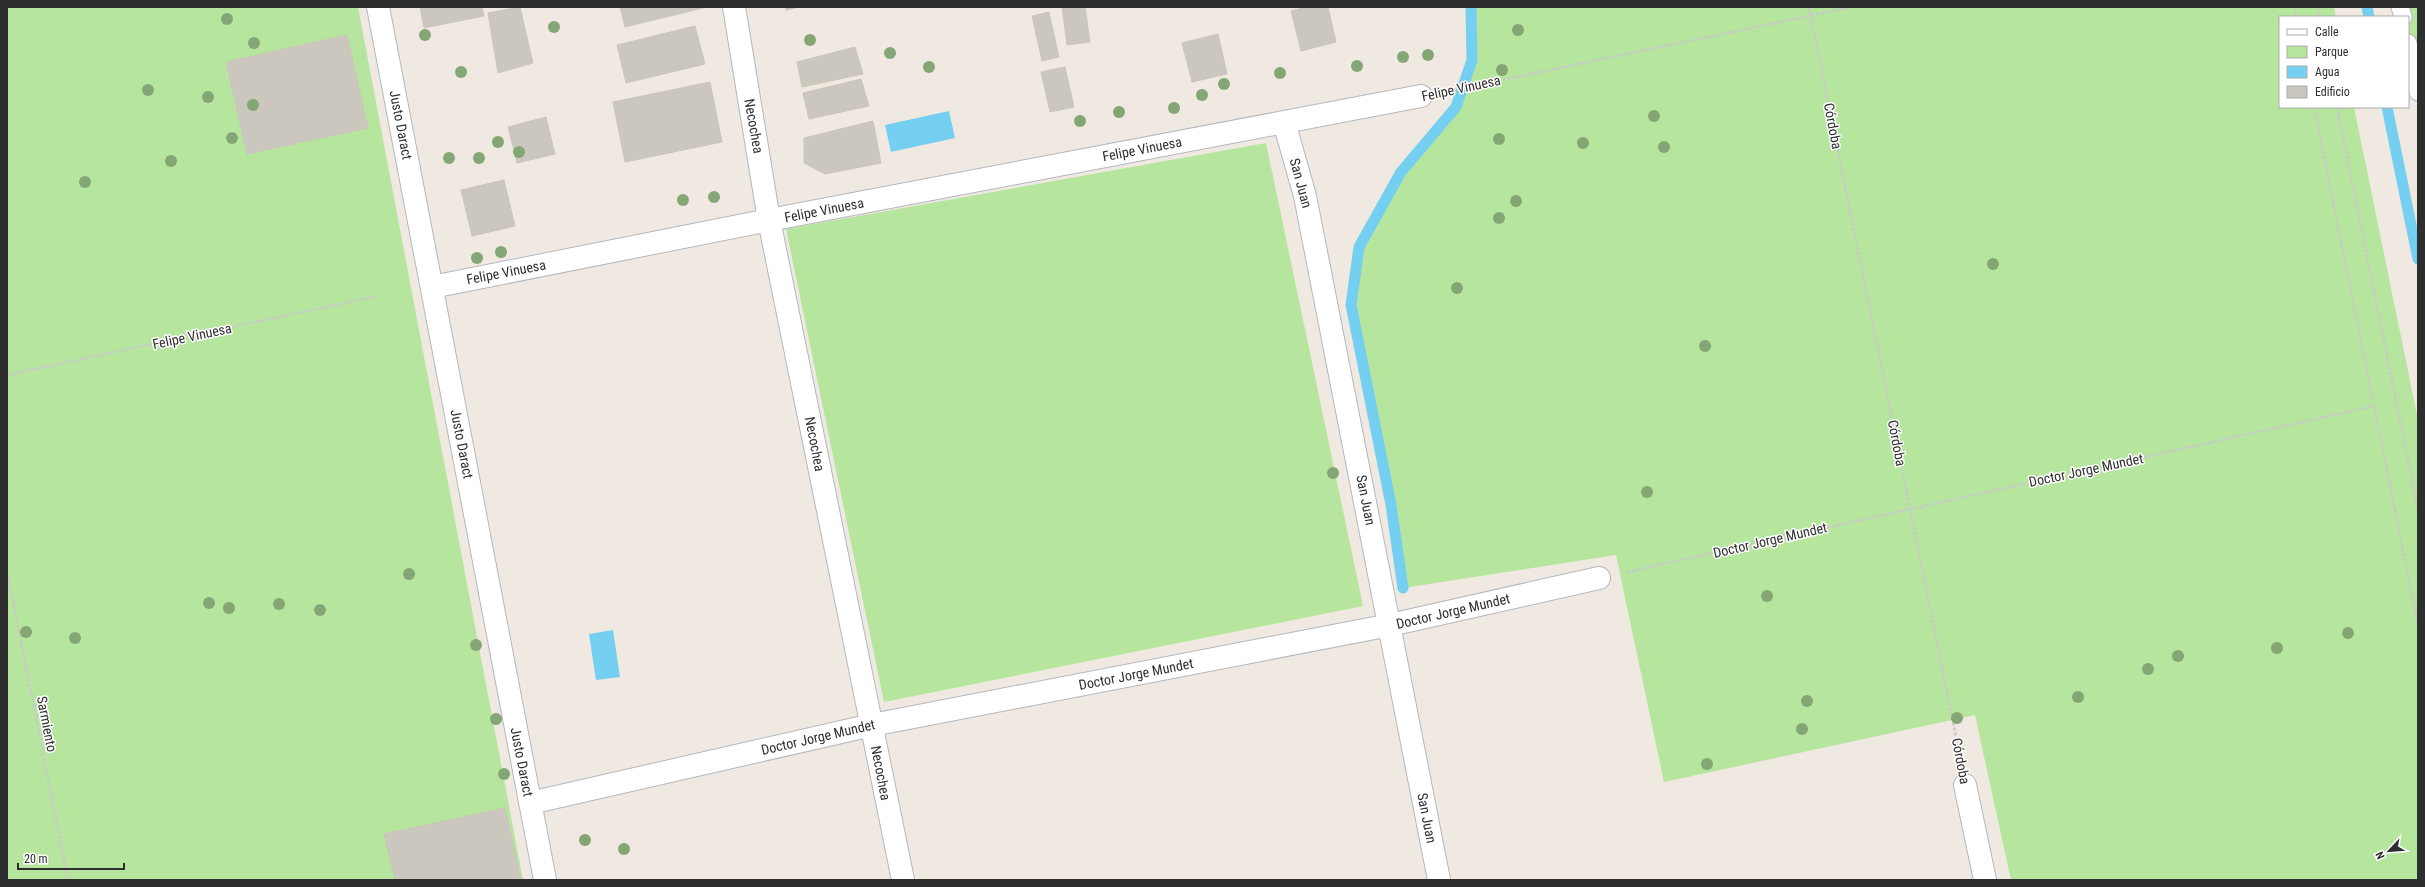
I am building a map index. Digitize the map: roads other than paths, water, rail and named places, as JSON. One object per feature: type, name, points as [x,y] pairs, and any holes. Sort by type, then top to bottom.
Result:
[{"type":"street","name":"Justo Daract","points":[[378,7],[545,880]]},
{"type":"street","name":"Necochea","points":[[734,7],[769,220],[903,880]]},
{"type":"street","name":"Felipe Vinuesa","points":[[432,287],[769,220],[1421,96]]},
{"type":"street","name":"San Juan","points":[[1284,122],[1305,196],[1439,880]]},
{"type":"street","name":"Doctor Jorge Mundet","points":[[530,803],[872,725],[1390,625],[1599,578]]},
{"type":"street","name":"Córdoba","points":[[1965,785],[1985,880]]},
{"type":"lane","points":[[2409,48],[2418,92]]},
{"type":"water","points":[[949,111],[955,138],[891,152],[885,125]]},
{"type":"water","points":[[613,630],[620,677],[596,680],[589,634]]},
{"type":"waterway","points":[[1403,588],[1391,505],[1351,305],[1359,247],[1401,172],[1456,107],[1472,60],[1471,7]]},
{"type":"waterway","points":[[2367,7],[2369,16]]},
{"type":"waterway","points":[[2387,108],[2418,259]]}]
